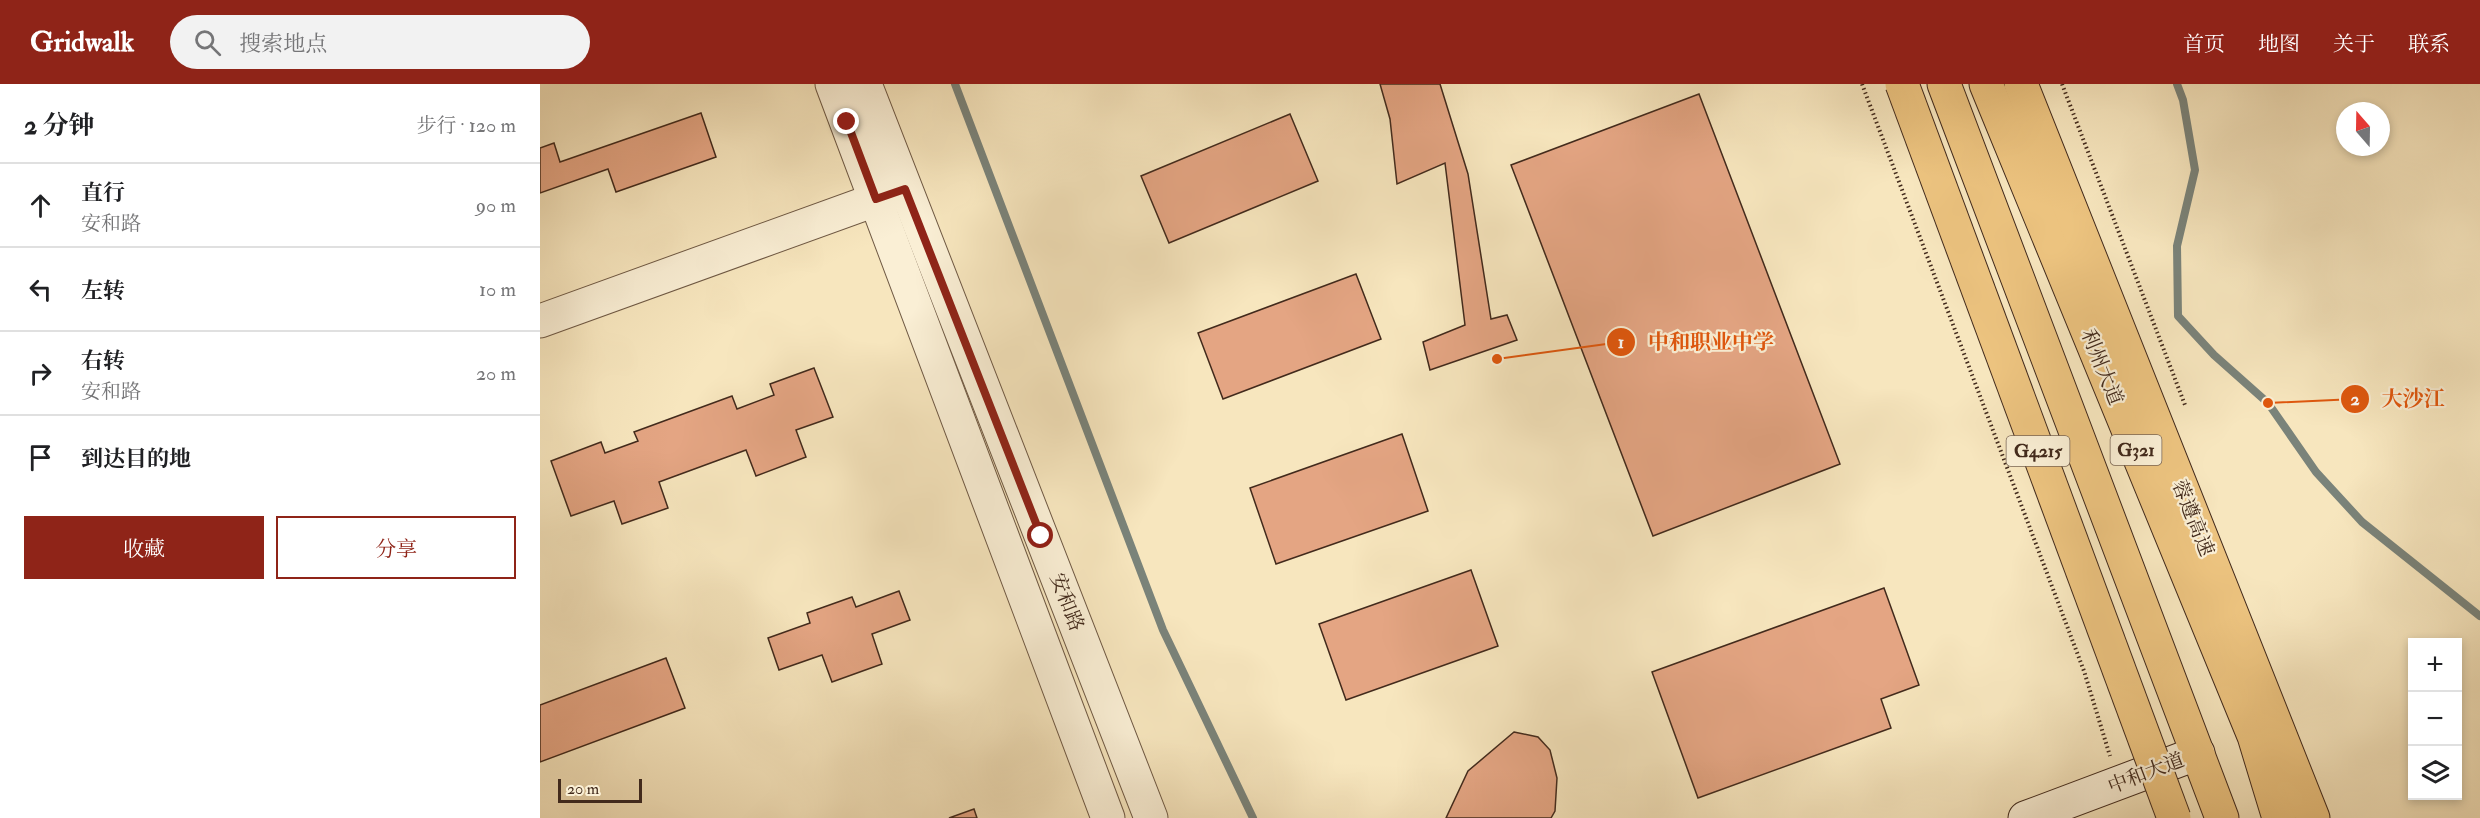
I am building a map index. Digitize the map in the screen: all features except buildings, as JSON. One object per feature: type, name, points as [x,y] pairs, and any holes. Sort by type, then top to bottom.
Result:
[{"type":"highway","name":"G4215","points":[[1902,84],[2174,818]]},
{"type":"highway","name":"G321","points":[[1944,84],[2222,818]]},
{"type":"highway","name":"利州大道","points":[[1986,84],[2254,736],[2279,818]]},
{"type":"highway","name":"蓉遵高速","points":[[2021,84],[2313,818]]},
{"type":"street","name":"安和路","points":[[832,84],[891,194],[1151,818]]},
{"type":"street","name":"安和路","points":[[865,84],[891,194],[1108,818]]},
{"type":"street","points":[[540,321],[891,194]]},
{"type":"street","name":"中和大道","points":[[2025,818],[2198,753]]},
{"type":"path","points":[[1862,84],[2084,671],[2118,783]]},
{"type":"waterway","points":[[955,84],[1163,630],[1253,818]]},
{"type":"waterway","points":[[2177,84],[2183,100],[2195,170],[2177,246],[2178,316],[2214,355],[2268,403],[2316,472],[2362,522],[2480,616]]},
{"type":"place","name":"中和职业中学","points":[[1497,359]]},
{"type":"place","name":"大沙江","points":[[2268,403]]},
{"type":"route","points":[[847,122],[876,199],[905,189],[1041,536]]}]
